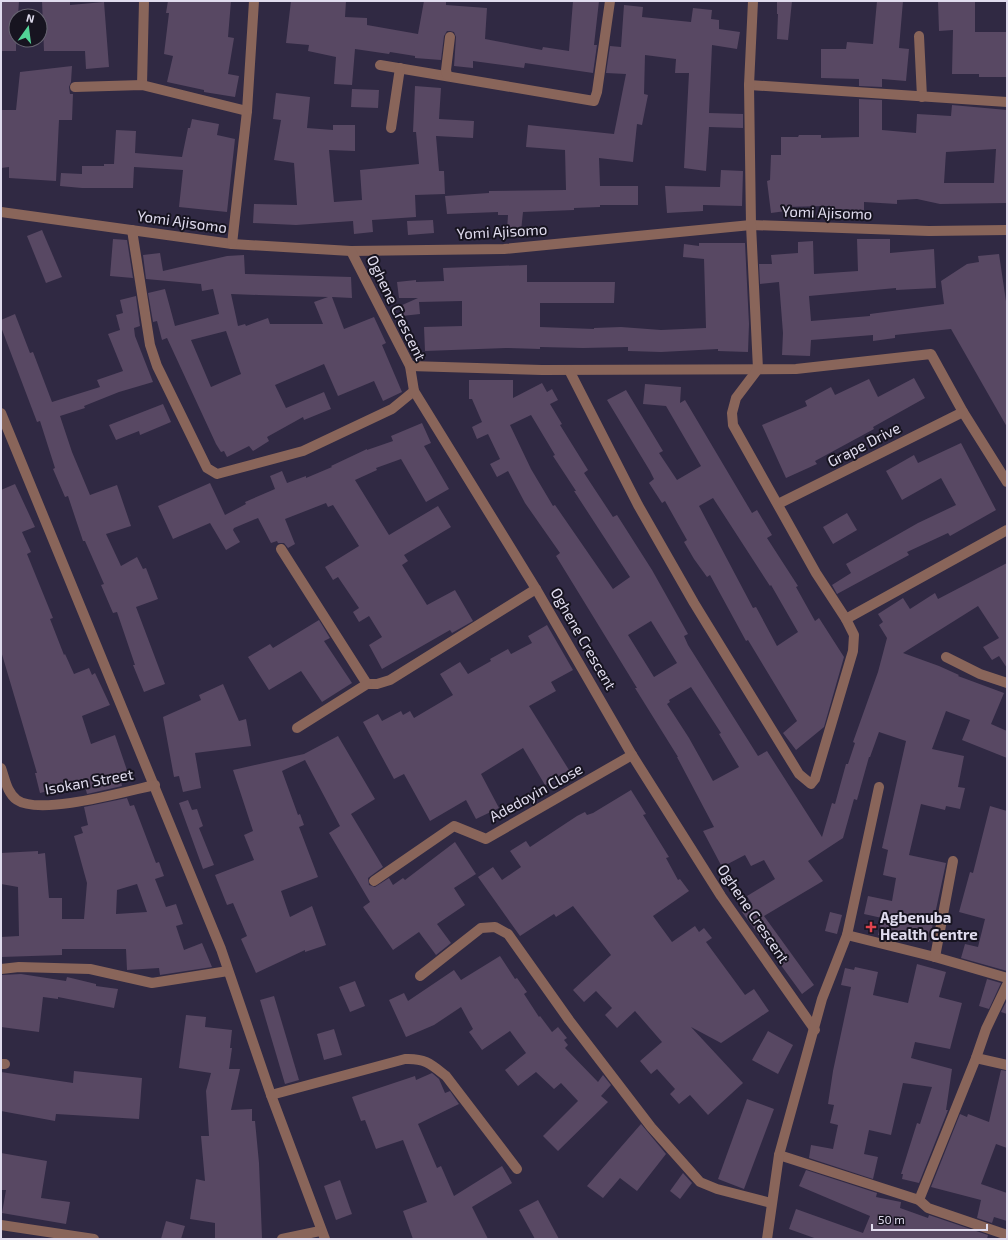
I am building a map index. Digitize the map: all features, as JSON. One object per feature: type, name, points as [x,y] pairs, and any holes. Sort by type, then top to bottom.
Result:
[{"type":"street","points":[[142,85],[144,1]]},
{"type":"street","points":[[232,244],[247,111],[254,1]]},
{"type":"street","points":[[380,65],[447,75],[594,101],[597,92],[610,1]]},
{"type":"street","points":[[569,370],[638,505],[694,603],[799,774],[811,784],[815,779],[854,652],[854,635],[846,619],[816,573],[734,425],[732,413],[736,398],[758,369],[751,225],[749,84],[753,1]]},
{"type":"street","points":[[919,36],[922,97]]},
{"type":"street","points":[[447,75],[446,70],[450,37]]},
{"type":"street","points":[[391,128],[400,68]]},
{"type":"street","points":[[749,84],[1007,102]]},
{"type":"street","points":[[75,88],[142,85],[247,111]]},
{"type":"street","name":"Yomi Ajisomo","points":[[1,212],[232,244],[351,251],[504,249],[751,225],[929,231],[1007,230]]},
{"type":"street","points":[[132,230],[150,345],[157,366],[207,468],[217,474],[232,472],[303,451],[392,409],[414,391]]},
{"type":"street","name":"Oghene Crescent","points":[[351,251],[410,366],[414,391],[536,589],[632,755],[721,896],[815,1030]]},
{"type":"street","points":[[410,366],[569,370],[796,369],[911,355],[931,354],[963,412],[1007,482]]},
{"type":"street","name":"Grape Drive","points":[[778,504],[963,412]]},
{"type":"street","points":[[1,413],[155,785],[228,971],[322,1235],[282,1239]]},
{"type":"street","points":[[846,619],[1007,530]]},
{"type":"street","points":[[281,549],[367,684]]},
{"type":"street","points":[[297,728],[367,684],[377,684],[390,680],[536,589]]},
{"type":"street","points":[[946,657],[980,674],[1007,683]]},
{"type":"street","name":"Adedoyin Close","points":[[374,881],[454,826],[486,839],[632,755]]},
{"type":"street","name":"Isokan Street","points":[[1,768],[10,793],[18,801],[32,805],[54,806],[155,785]]},
{"type":"street","points":[[767,1239],[779,1155],[815,1030],[822,999],[847,935],[879,787]]},
{"type":"street","points":[[935,957],[953,861]]},
{"type":"street","points":[[420,976],[481,928],[495,927],[508,934],[569,1020],[651,1127],[700,1182],[717,1189],[772,1203]]},
{"type":"street","points":[[847,935],[935,957],[1007,978]]},
{"type":"street","points":[[1,968],[19,967],[90,969],[152,983],[228,971]]},
{"type":"street","points":[[919,1200],[976,1058],[986,1029],[1007,985]]},
{"type":"street","points":[[271,1095],[405,1059],[418,1058],[431,1064],[446,1076],[518,1169]]},
{"type":"street","points":[[976,1058],[1007,1065]]},
{"type":"street","points":[[779,1155],[919,1200],[928,1208],[1007,1235]]},
{"type":"street","points":[[1,1225],[94,1239]]},
{"type":"building","points":[[1,1],[19,1],[19,8],[8,8],[8,48],[16,48],[16,51],[1,51]]},
{"type":"building","points":[[42,1],[70,1],[70,5],[104,2],[109,67],[86,69],[85,51],[44,51],[44,48],[48,48],[48,8],[42,8]]},
{"type":"building","points":[[168,1],[231,1],[228,37],[234,38],[228,74],[239,76],[235,97],[204,92],[204,90],[167,82],[173,56],[164,54],[169,13],[166,13]]},
{"type":"building","points":[[291,1],[346,1],[345,17],[367,18],[367,25],[418,34],[424,1],[446,1],[446,5],[487,8],[485,39],[542,50],[543,47],[569,51],[573,1],[599,1],[594,45],[597,45],[593,73],[525,63],[524,68],[473,61],[473,68],[454,66],[456,37],[454,32],[447,31],[444,36],[441,60],[415,58],[415,56],[390,52],[389,54],[355,49],[352,85],[334,84],[336,57],[308,51],[309,45],[286,43]]},
{"type":"building","points":[[777,1],[792,1],[788,40],[777,39]]},
{"type":"building","points":[[877,1],[903,1],[899,48],[909,49],[906,81],[882,79],[882,87],[859,86],[859,79],[821,78],[821,49],[846,49],[847,42],[873,44]]},
{"type":"building","points":[[938,1],[975,1],[975,32],[1007,32],[1007,77],[979,77],[979,74],[952,74],[953,30],[939,31]]},
{"type":"building","points":[[624,5],[643,7],[642,17],[691,22],[693,8],[712,10],[711,19],[719,20],[719,29],[740,32],[737,49],[712,45],[709,113],[743,114],[743,128],[709,127],[706,171],[684,168],[689,73],[675,73],[676,59],[645,55],[644,94],[648,95],[642,125],[637,124],[633,162],[599,158],[600,186],[638,186],[638,205],[600,205],[600,207],[574,208],[574,210],[523,212],[521,231],[507,230],[508,215],[498,215],[498,212],[447,214],[445,196],[489,193],[489,191],[566,190],[565,150],[526,147],[528,125],[614,134],[626,74],[606,73],[610,46],[621,47]]},
{"type":"building","points":[[72,66],[71,82],[69,87],[70,94],[73,94],[72,120],[59,120],[56,181],[9,178],[9,167],[1,168],[1,110],[16,110],[20,72]]},
{"type":"building","points":[[415,86],[441,88],[439,119],[474,121],[473,138],[436,136],[439,171],[444,171],[445,194],[415,195],[416,217],[372,220],[373,232],[354,234],[353,221],[296,225],[253,223],[254,204],[297,205],[294,163],[274,160],[281,120],[273,119],[276,93],[310,97],[307,128],[333,130],[333,125],[355,125],[355,151],[329,150],[334,202],[362,200],[360,170],[419,164],[416,132],[413,132]]},
{"type":"building","points":[[352,89],[379,90],[378,108],[351,107]]},
{"type":"building","points":[[859,99],[882,100],[882,130],[916,133],[917,114],[951,116],[952,105],[1007,110],[1007,203],[940,204],[917,199],[897,200],[897,204],[864,202],[864,210],[827,209],[827,206],[785,207],[786,211],[771,213],[767,181],[770,180],[771,155],[781,155],[781,137],[821,135],[821,138],[859,137]],"holes":[[[996,149],[994,183],[944,183],[946,152]]]},
{"type":"building","points":[[192,119],[219,124],[217,135],[235,139],[227,212],[179,207],[183,170],[134,167],[133,188],[82,188],[60,186],[61,173],[82,174],[82,166],[104,166],[104,164],[114,164],[116,130],[136,131],[135,153],[182,157],[188,128],[190,128]]},
{"type":"building","points":[[721,170],[743,171],[742,206],[703,205],[703,211],[667,213],[665,186],[720,187]]},
{"type":"building","points":[[433,220],[434,233],[408,235],[407,221]]},
{"type":"building","points":[[42,230],[62,277],[46,283],[27,236]]},
{"type":"building","points":[[113,239],[127,240],[133,278],[110,276]]},
{"type":"building","points":[[857,239],[890,239],[890,253],[934,249],[936,288],[896,290],[896,288],[809,296],[811,321],[870,316],[870,314],[944,304],[941,281],[967,264],[979,262],[978,256],[999,254],[1007,308],[1007,427],[951,329],[895,335],[895,338],[873,341],[873,335],[811,340],[810,356],[782,355],[783,333],[779,282],[760,284],[759,264],[772,264],[771,255],[798,253],[798,242],[813,241],[814,274],[858,271]]},
{"type":"building","points":[[699,243],[745,243],[749,324],[748,352],[718,351],[718,349],[661,352],[628,351],[628,347],[540,347],[540,349],[506,348],[425,351],[424,327],[462,326],[462,301],[419,302],[420,314],[402,316],[400,306],[418,298],[399,298],[397,282],[416,280],[416,282],[444,281],[443,268],[527,265],[527,282],[615,282],[614,303],[540,303],[540,327],[594,329],[621,327],[661,330],[706,328],[704,259],[683,257],[684,244],[699,246]]},
{"type":"building","points":[[160,253],[163,271],[227,256],[244,255],[245,274],[351,277],[352,298],[332,297],[344,329],[374,317],[386,343],[382,345],[402,392],[383,401],[374,381],[338,396],[324,364],[275,385],[286,408],[324,392],[331,409],[304,420],[303,417],[267,437],[269,441],[253,451],[249,446],[227,457],[224,451],[221,452],[216,444],[167,338],[162,340],[157,321],[153,322],[148,293],[165,289],[175,326],[219,314],[213,289],[202,291],[201,284],[146,279],[143,255]],"holes":[[[231,294],[259,295],[328,297],[314,302],[323,324],[270,324],[268,318],[246,326],[245,324],[238,326]],[[226,331],[241,374],[211,387],[191,340]]]},
{"type":"building","points":[[136,296],[140,326],[134,328],[135,336],[153,382],[119,392],[84,406],[85,408],[60,416],[72,452],[90,495],[117,485],[131,526],[106,534],[121,566],[137,557],[143,569],[146,568],[158,599],[136,607],[165,684],[144,692],[133,665],[135,665],[117,612],[113,613],[101,585],[104,584],[85,541],[83,541],[68,496],[65,497],[53,469],[55,468],[40,421],[37,422],[1,327],[1,320],[15,314],[30,353],[33,352],[52,402],[100,387],[97,380],[123,371],[108,334],[120,330],[116,315],[123,313],[120,300]]},
{"type":"building","points":[[914,378],[925,398],[873,427],[874,429],[815,461],[817,464],[786,478],[762,425],[807,406],[805,401],[831,387],[835,395],[869,379],[878,397]]},
{"type":"building","points":[[469,380],[513,380],[513,398],[542,383],[547,392],[552,389],[558,400],[550,404],[562,424],[560,425],[588,470],[584,473],[613,517],[617,515],[652,570],[688,634],[684,636],[688,645],[758,756],[767,751],[822,837],[832,803],[835,804],[846,764],[848,764],[855,743],[853,742],[878,672],[887,638],[879,625],[883,622],[878,614],[903,598],[910,609],[935,593],[938,599],[1007,563],[1007,668],[999,656],[992,660],[983,647],[999,638],[978,606],[903,653],[1004,693],[991,724],[1007,731],[1007,758],[962,740],[970,720],[946,711],[932,749],[964,756],[958,787],[965,788],[960,809],[946,806],[945,810],[921,804],[909,855],[946,863],[929,942],[894,934],[893,938],[878,935],[882,918],[864,914],[868,896],[892,901],[896,878],[883,875],[888,850],[882,848],[906,741],[879,732],[869,757],[857,800],[854,799],[843,838],[808,861],[823,881],[764,916],[814,985],[802,994],[742,912],[752,904],[747,896],[775,879],[764,860],[751,866],[745,855],[722,867],[703,831],[714,827],[678,757],[556,556],[560,553],[525,503],[508,471],[497,477],[490,464],[500,459],[488,434],[477,439],[472,427],[482,422],[472,399],[469,399]],"holes":[[[531,415],[555,455],[553,456],[576,491],[574,491],[630,577],[613,589],[555,505],[553,506],[531,469],[510,425]],[[651,621],[677,663],[654,677],[628,635]],[[691,687],[721,733],[719,734],[739,767],[713,781],[689,738],[667,704],[670,702],[669,700]]]},
{"type":"building","points":[[645,384],[681,387],[680,403],[685,400],[752,513],[757,510],[772,535],[767,538],[798,586],[796,587],[815,621],[819,618],[844,657],[824,727],[796,750],[783,733],[797,721],[748,640],[746,641],[710,575],[707,577],[694,559],[684,542],[687,540],[665,501],[662,503],[649,483],[654,479],[650,471],[607,400],[626,390],[663,451],[659,453],[677,480],[701,466],[666,406],[643,404]],"holes":[[[713,498],[770,586],[771,585],[798,632],[777,646],[756,607],[753,608],[699,506]]]},
{"type":"building","points":[[163,404],[171,422],[140,435],[139,431],[116,440],[109,425]]},
{"type":"building","points":[[422,423],[431,443],[424,446],[449,489],[426,502],[401,459],[376,468],[377,470],[355,480],[389,535],[438,506],[451,527],[404,555],[408,561],[402,565],[427,605],[455,590],[473,621],[452,633],[450,630],[382,669],[369,645],[382,637],[369,616],[359,622],[353,612],[359,608],[338,577],[333,580],[325,567],[359,546],[333,505],[328,507],[326,503],[285,519],[295,544],[288,548],[284,543],[278,543],[277,541],[271,543],[258,518],[234,528],[233,530],[240,542],[226,550],[210,523],[173,539],[158,506],[210,483],[225,515],[246,504],[245,502],[275,489],[270,476],[282,471],[287,483],[306,476],[306,478],[332,467],[331,466],[367,449],[393,441],[391,436]]},
{"type":"building","points":[[961,443],[996,510],[950,536],[948,533],[907,552],[909,555],[837,594],[832,585],[851,573],[846,564],[918,523],[956,505],[941,478],[902,500],[886,471],[914,455],[918,463]]},
{"type":"building","points":[[15,484],[35,527],[22,532],[31,552],[27,554],[53,618],[50,619],[64,655],[65,654],[74,674],[89,668],[92,675],[95,673],[110,705],[82,716],[91,744],[115,735],[130,779],[121,782],[122,786],[87,794],[84,782],[40,793],[35,773],[37,773],[1,651],[1,490]]},
{"type":"building","points":[[847,513],[857,530],[833,544],[823,527]]},
{"type":"building","points":[[319,620],[330,638],[324,641],[352,683],[322,702],[301,671],[269,690],[248,657],[270,644],[273,648]]},
{"type":"building","points":[[547,625],[573,670],[551,682],[556,691],[529,706],[569,770],[545,785],[523,748],[481,774],[499,808],[476,819],[466,800],[430,821],[404,774],[394,779],[363,722],[378,714],[382,721],[401,711],[403,715],[410,711],[414,718],[453,695],[440,674],[460,662],[468,674],[508,649],[511,654],[532,643],[528,636]]},
{"type":"building","points":[[223,684],[239,721],[246,719],[251,746],[195,753],[201,788],[183,792],[179,776],[174,777],[163,717],[201,700],[199,695]]},
{"type":"building","points":[[338,736],[375,799],[351,814],[383,867],[368,878],[369,885],[375,887],[389,878],[393,885],[403,878],[405,880],[455,842],[476,874],[454,888],[465,905],[437,924],[451,943],[436,955],[419,932],[393,950],[363,907],[370,902],[329,833],[340,826],[305,760],[282,771],[298,815],[300,814],[304,825],[299,827],[318,877],[281,891],[290,917],[312,906],[326,945],[305,952],[305,950],[256,973],[241,939],[247,936],[233,903],[227,905],[215,875],[254,860],[244,835],[253,831],[233,770],[304,754]]},
{"type":"building","points":[[631,790],[646,814],[643,815],[669,857],[666,858],[678,880],[680,879],[689,891],[653,916],[672,942],[695,926],[699,932],[704,928],[712,938],[706,942],[745,995],[754,989],[769,1011],[721,1043],[691,1027],[743,1083],[708,1115],[690,1095],[679,1104],[670,1094],[675,1089],[657,1069],[651,1074],[640,1061],[662,1042],[635,1011],[617,1028],[605,1015],[612,1008],[596,991],[584,1002],[573,990],[611,955],[573,906],[556,917],[554,914],[520,936],[478,877],[493,867],[502,880],[521,867],[510,851],[526,841],[530,847],[577,816],[585,812],[587,815],[593,813]]},
{"type":"building","points":[[127,798],[130,806],[134,805],[156,863],[159,862],[164,876],[155,879],[166,907],[176,904],[183,924],[176,926],[184,950],[202,943],[212,967],[160,975],[159,968],[127,970],[126,949],[62,949],[62,955],[1,957],[1,937],[19,936],[18,887],[1,884],[1,853],[38,851],[38,854],[45,853],[49,898],[62,898],[62,919],[84,919],[87,883],[74,836],[83,833],[81,827],[88,825],[84,807]],"holes":[[[137,884],[147,912],[116,914],[117,890]]]},
{"type":"building","points":[[188,800],[192,810],[197,809],[203,826],[199,828],[214,865],[203,869],[179,803]]},
{"type":"building","points":[[990,806],[1007,811],[1007,971],[961,958],[965,944],[978,947],[985,919],[959,912],[970,872],[973,873]]},
{"type":"building","points":[[830,912],[842,915],[837,934],[825,931]]},
{"type":"building","points":[[500,956],[515,979],[517,978],[527,992],[524,994],[539,1017],[540,1016],[552,1032],[558,1027],[567,1038],[564,1040],[568,1045],[565,1048],[598,1082],[603,1075],[611,1085],[601,1096],[608,1102],[558,1151],[543,1136],[578,1101],[561,1083],[554,1089],[536,1072],[518,1086],[505,1070],[526,1053],[510,1031],[482,1050],[469,1032],[473,1029],[461,1007],[434,1025],[406,1037],[389,1000],[404,993],[408,1001],[454,970],[461,980]]},
{"type":"building","points":[[917,964],[946,972],[939,997],[962,1003],[950,1049],[915,1042],[911,1058],[952,1069],[946,1110],[948,1110],[919,1183],[902,1179],[903,1174],[901,1174],[917,1123],[920,1124],[932,1087],[903,1083],[891,1135],[869,1130],[864,1154],[878,1157],[873,1179],[809,1158],[811,1145],[833,1149],[838,1125],[830,1123],[834,1105],[828,1104],[833,1071],[851,987],[841,985],[845,968],[854,970],[855,967],[878,972],[873,995],[908,1003]]},
{"type":"building","points":[[21,974],[66,981],[67,977],[96,984],[96,986],[118,989],[114,1008],[58,997],[58,999],[43,997],[39,1032],[1,1027],[2,975]]},
{"type":"building","points":[[987,979],[1001,983],[989,1009],[979,1006]]},
{"type":"building","points":[[355,981],[365,1006],[350,1012],[339,987]]},
{"type":"building","points":[[274,996],[299,1080],[285,1084],[260,1000]]},
{"type":"building","points":[[1007,1000],[1007,1014],[1001,1012]]},
{"type":"building","points":[[186,1015],[206,1017],[205,1027],[232,1030],[230,1048],[232,1048],[229,1069],[240,1069],[231,1110],[252,1109],[252,1121],[255,1121],[259,1163],[262,1238],[215,1239],[215,1223],[190,1219],[196,1179],[205,1181],[201,1136],[209,1136],[206,1091],[211,1073],[179,1068]]},
{"type":"building","points":[[334,1029],[342,1055],[324,1060],[317,1034]]},
{"type":"building","points":[[768,1031],[793,1045],[778,1074],[752,1060]]},
{"type":"building","points":[[1001,1070],[1007,1071],[1007,1148],[996,1144],[981,1184],[1007,1193],[1007,1221],[994,1217],[992,1223],[977,1218],[981,1200],[931,1187],[960,1114],[967,1117],[968,1114],[989,1122]]},
{"type":"building","points":[[74,1071],[142,1078],[139,1119],[56,1114],[55,1121],[1,1111],[1,1072],[73,1083]]},
{"type":"building","points":[[432,1073],[439,1079],[445,1093],[450,1091],[459,1104],[418,1124],[437,1168],[441,1166],[454,1196],[502,1166],[512,1183],[472,1207],[488,1239],[413,1239],[403,1211],[427,1202],[403,1140],[376,1149],[365,1120],[361,1121],[352,1097],[415,1076],[416,1080]]},
{"type":"building","points":[[747,1099],[774,1109],[744,1189],[718,1179]]},
{"type":"building","points":[[641,1124],[666,1154],[637,1191],[620,1178],[603,1198],[587,1186]]},
{"type":"building","points":[[1,1153],[47,1161],[41,1198],[70,1202],[66,1224],[2,1213],[6,1190],[1,1190]]},
{"type":"building","points":[[806,1170],[877,1193],[876,1197],[901,1202],[900,1208],[928,1218],[929,1215],[988,1235],[987,1239],[817,1239],[789,1229],[796,1209],[863,1233],[870,1216],[799,1186]]},
{"type":"building","points":[[683,1173],[692,1183],[680,1199],[670,1191]]},
{"type":"building","points":[[340,1180],[352,1214],[336,1220],[324,1186]]},
{"type":"building","points":[[538,1200],[559,1239],[535,1239],[519,1210]]},
{"type":"building","points":[[166,1221],[185,1226],[181,1239],[161,1239]]},
{"type":"place","name":"Agbenuba Health Centre","points":[[871,927]]}]
